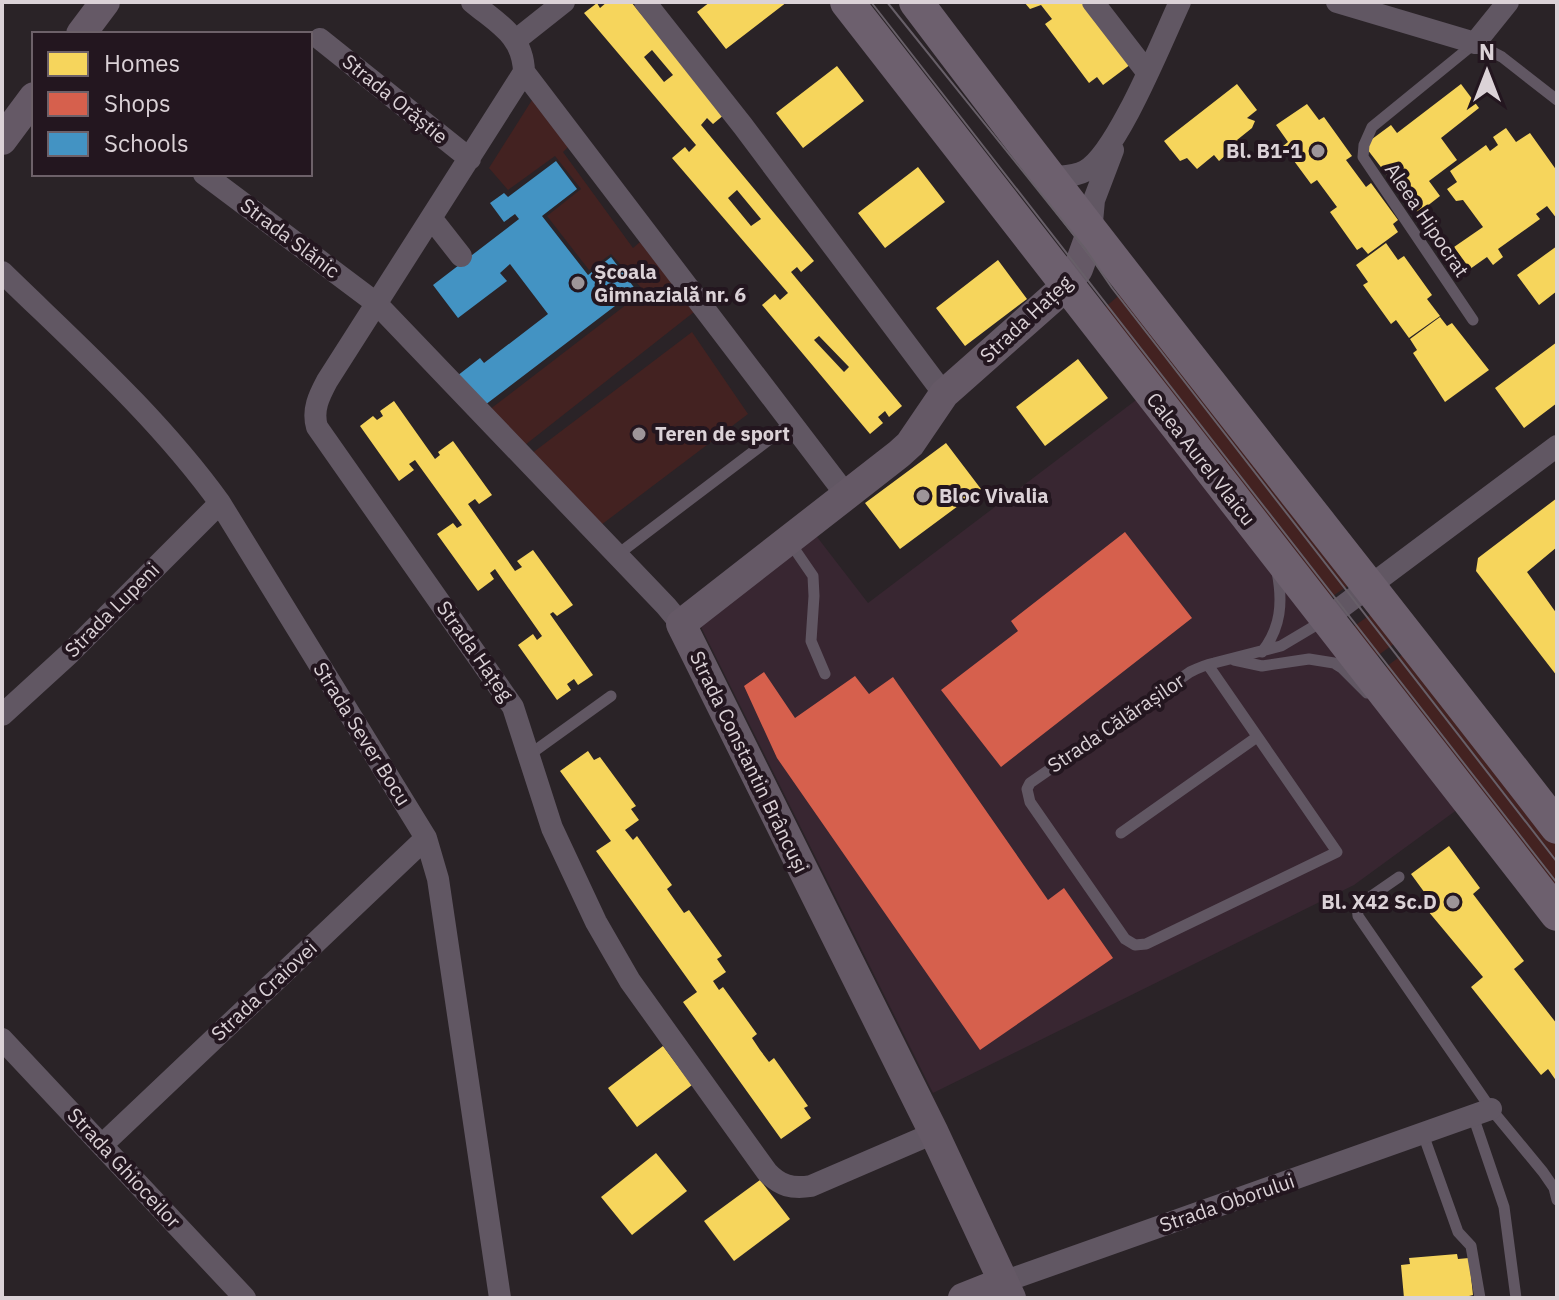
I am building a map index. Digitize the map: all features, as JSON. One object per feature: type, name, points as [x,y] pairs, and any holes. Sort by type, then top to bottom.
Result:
[{"type":"main road","name":"Calea Aurel Vlaicu","points":[[847,2],[1557,914]]},
{"type":"main road","points":[[916,2],[1048,178],[1557,827]]},
{"type":"street","points":[[82,32],[105,2]]},
{"type":"street","points":[[472,2],[516,40],[521,50],[524,72],[847,496]]},
{"type":"street","points":[[516,40],[564,2]]},
{"type":"street","points":[[645,2],[743,126],[944,394]]},
{"type":"street","points":[[1093,2],[1147,72]]},
{"type":"street","points":[[1048,178],[1086,171],[1118,130],[1180,2]]},
{"type":"street","points":[[1337,2],[1475,43],[1508,2]]},
{"type":"street","name":"Strada Orăștie","points":[[320,39],[470,159]]},
{"type":"street","name":"Strada Hațeg","points":[[524,72],[323,389],[314,418],[317,427],[502,688],[521,724],[552,828],[596,922],[630,981],[774,1180],[797,1188],[811,1186],[934,1133]]},
{"type":"street","points":[[2,140],[32,100]]},
{"type":"street","points":[[1091,233],[1094,200],[1113,152],[1118,130]]},
{"type":"street","name":"Strada Slănic","points":[[207,176],[376,303]]},
{"type":"street","points":[[432,219],[461,256]]},
{"type":"street","name":"Strada Hațeg","points":[[681,624],[910,444],[944,394],[1066,286],[1078,269],[1091,233]]},
{"type":"street","name":"Strada Sever Bocu","points":[[2,272],[158,425],[220,503],[426,838],[438,879],[500,1298]]},
{"type":"street","name":"Strada Constantin Brâncuși","points":[[376,303],[681,624],[934,1133],[1007,1290]]},
{"type":"street","name":"Strada Călărașilor","points":[[1327,618],[1557,446]]},
{"type":"street","name":"Strada Lupeni","points":[[2,715],[70,653],[220,503]]},
{"type":"street","name":"Strada Craiovei","points":[[102,1145],[426,838]]},
{"type":"street","name":"Strada Ghioceilor","points":[[2,1039],[245,1298]]},
{"type":"street","name":"Strada Oborului","points":[[963,1298],[1007,1290],[1482,1113]]},
{"type":"lane","points":[[1475,43],[1502,57],[1557,100]]},
{"type":"lane","name":"Aleea Hipocrat","points":[[1473,320],[1363,157],[1364,145],[1372,127],[1475,43]]},
{"type":"lane","points":[[617,555],[791,423]]},
{"type":"lane","points":[[789,541],[813,576],[811,641],[825,674]]},
{"type":"lane","points":[[1262,652],[1275,633],[1280,613],[1281,597],[1274,552]]},
{"type":"lane","name":"Strada Călărașilor","points":[[1257,737],[1337,852],[1146,944],[1135,945],[1125,939],[1030,802],[1027,789],[1035,779],[1190,672],[1293,641],[1327,618]]},
{"type":"lane","points":[[1233,660],[1262,666],[1309,659],[1334,663],[1368,693],[1389,700]]},
{"type":"lane","points":[[1121,833],[1257,737],[1208,665]]},
{"type":"lane","points":[[529,755],[611,696]]},
{"type":"lane","points":[[1399,877],[1357,906],[1358,916],[1482,1113],[1543,1172],[1554,1188],[1557,1200]]},
{"type":"lane","points":[[1482,1113],[1504,1207],[1516,1298]]},
{"type":"lane","points":[[1423,1134],[1458,1232],[1471,1246],[1480,1298]]},
{"type":"shaded area","points":[[532,100],[568,147],[563,152],[633,248],[640,242],[694,312],[525,445],[489,410],[644,291],[611,254],[589,270],[547,216],[581,189],[555,156],[508,190],[489,168]]},
{"type":"shaded area","points":[[1123,292],[1353,582],[1330,598],[1103,309]]},
{"type":"shaded area","name":"Teren de sport","points":[[692,332],[748,414],[601,525],[531,454]]},
{"type":"shaded area","points":[[1148,391],[1469,801],[1354,885],[933,1093],[699,623],[814,533],[868,603]]},
{"type":"shaded area","points":[[1374,612],[1398,641],[1377,656],[1353,627]]},
{"type":"shaded area","points":[[1407,651],[1557,845],[1557,889],[1386,667]]},
{"type":"building: Homes","points":[[607,2],[631,2],[725,114],[713,124],[707,118],[701,125],[814,261],[801,272],[797,267],[791,272],[902,406],[889,417],[885,411],[878,417],[883,423],[870,434],[762,305],[775,294],[780,300],[788,293],[672,158],[685,147],[689,152],[696,145],[584,13],[597,3],[600,8]],"holes":[[[652,50],[673,75],[664,82],[644,57]],[[737,190],[761,219],[751,226],[728,198]],[[819,336],[849,367],[844,372],[814,340]]]},
{"type":"building: Homes","points":[[710,2],[787,2],[726,49],[697,12]]},
{"type":"building: Homes","points":[[1024,2],[1085,2],[1131,64],[1103,85],[1097,77],[1089,83],[1045,24],[1052,19],[1041,5],[1030,9]]},
{"type":"building: Homes","points":[[837,66],[864,101],[803,148],[776,113]]},
{"type":"building: Homes","points":[[1237,84],[1257,110],[1247,118],[1255,121],[1252,128],[1219,161],[1214,155],[1197,169],[1187,158],[1180,161],[1164,141]]},
{"type":"building: Homes","points":[[1461,84],[1479,108],[1441,138],[1457,160],[1429,181],[1440,196],[1417,214],[1364,145],[1391,125],[1397,133]]},
{"type":"building: Homes","points":[[1307,104],[1319,120],[1324,117],[1352,156],[1346,160],[1366,187],[1371,183],[1398,220],[1393,224],[1398,232],[1368,254],[1362,247],[1357,250],[1330,212],[1337,207],[1317,180],[1311,184],[1283,146],[1288,142],[1276,125]]},
{"type":"building: Homes","points":[[1506,128],[1516,142],[1530,133],[1557,171],[1557,219],[1547,206],[1536,214],[1540,219],[1498,249],[1503,257],[1493,265],[1487,257],[1470,269],[1454,247],[1483,227],[1463,200],[1456,201],[1447,189],[1457,182],[1450,171],[1486,145],[1490,151],[1498,145],[1493,137]]},
{"type":"building: Homes","points":[[918,167],[945,202],[885,248],[858,213]]},
{"type":"building: Homes","points":[[1386,243],[1398,260],[1404,256],[1432,295],[1427,299],[1440,316],[1409,338],[1396,320],[1391,324],[1363,285],[1368,282],[1356,265]]},
{"type":"building: Homes","points":[[1557,246],[1557,291],[1539,305],[1517,275]]},
{"type":"building: Homes","points":[[998,260],[1027,299],[965,346],[936,308]]},
{"type":"building: Homes","points":[[1440,317],[1447,326],[1452,323],[1489,370],[1445,402],[1413,353],[1417,350],[1410,339]]},
{"type":"building: Homes","points":[[1557,342],[1557,403],[1524,428],[1495,388]]},
{"type":"building: Homes","points":[[1078,359],[1108,398],[1045,446],[1016,407]]},
{"type":"building: Homes","points":[[394,401],[435,459],[440,455],[438,452],[453,441],[492,495],[479,504],[475,499],[468,504],[515,571],[522,567],[517,561],[533,550],[573,605],[557,616],[553,612],[550,614],[593,675],[578,685],[574,679],[567,684],[571,690],[557,700],[518,645],[533,634],[537,640],[542,636],[495,569],[490,573],[494,579],[478,591],[437,534],[453,523],[457,528],[462,525],[415,460],[409,464],[414,470],[399,481],[360,426],[373,416],[377,420],[383,416],[380,411]]},
{"type":"building: Homes","name":"Bloc Vivalia","points":[[946,443],[981,489],[900,549],[865,503]]},
{"type":"building: Homes","points":[[1557,498],[1557,547],[1527,572],[1557,614],[1557,676],[1476,571],[1478,558]]},
{"type":"building: Homes","points":[[588,751],[594,760],[600,757],[636,806],[631,809],[639,820],[625,830],[633,840],[637,836],[672,885],[667,889],[674,899],[684,913],[689,910],[722,956],[717,959],[726,972],[713,981],[719,990],[723,987],[757,1034],[752,1038],[769,1062],[774,1058],[808,1106],[804,1108],[811,1118],[781,1139],[683,1002],[697,992],[596,851],[611,841],[560,771]]},
{"type":"building: Homes","points":[[1449,846],[1480,888],[1473,894],[1524,961],[1514,969],[1557,1024],[1557,1082],[1548,1069],[1541,1075],[1471,987],[1483,977],[1423,905],[1430,900],[1411,874]]},
{"type":"building: Homes","points":[[663,1046],[692,1085],[637,1127],[608,1088]]},
{"type":"building: Homes","points":[[656,1153],[687,1191],[632,1235],[601,1197]]},
{"type":"building: Homes","points":[[760,1180],[790,1219],[734,1261],[704,1221]]},
{"type":"building: Homes","points":[[1457,1254],[1458,1259],[1469,1258],[1473,1295],[1461,1298],[1404,1298],[1401,1265],[1410,1264],[1409,1258]]},
{"type":"building: Shops","points":[[1125,532],[1192,618],[1001,767],[941,690],[1018,631],[1011,621]]},
{"type":"building: Shops","points":[[764,672],[795,718],[855,676],[869,694],[893,677],[1048,900],[1064,888],[1113,958],[980,1050],[777,758],[744,686]]},
{"type":"building: Schools","name":"Școala Gimnazială nr. 6","points":[[556,161],[577,189],[542,216],[588,275],[611,257],[636,290],[481,408],[457,376],[480,358],[484,363],[548,314],[510,264],[500,273],[507,281],[458,318],[433,285],[519,219],[515,214],[504,222],[490,203],[504,193],[508,197]]},
{"type":"tram line","points":[[871,2],[1557,883]]},
{"type":"tram line","points":[[887,2],[1086,250],[1112,288],[1557,862]]},
{"type":"place","name":"Bl. B1-1","points":[[1318,151]]},
{"type":"place","name":"Școala Gimnazială nr. 6","points":[[578,283]]},
{"type":"place","name":"Teren de sport","points":[[639,434]]},
{"type":"place","name":"Bloc Vivalia","points":[[923,496]]},
{"type":"place","name":"Bl. X42 Sc.D","points":[[1453,902]]}]
